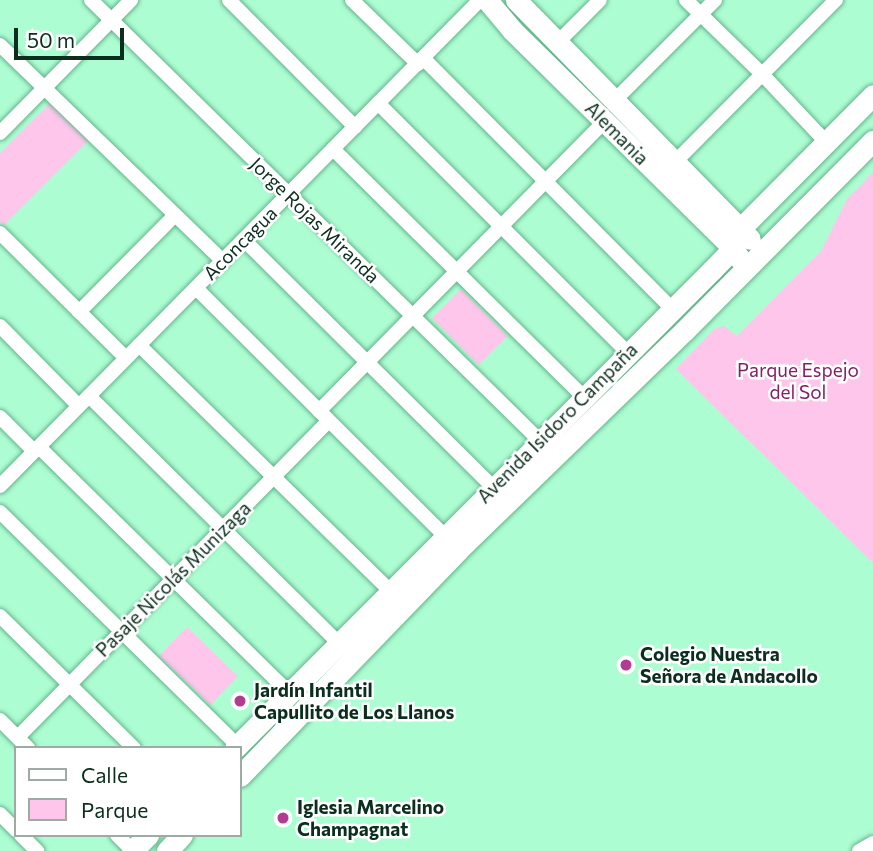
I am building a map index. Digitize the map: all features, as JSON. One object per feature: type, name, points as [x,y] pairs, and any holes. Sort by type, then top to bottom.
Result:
[{"type":"street","name":"Jorge Rojas Miranda","points":[[90,0],[540,441]]},
{"type":"street","points":[[0,132],[131,0]]},
{"type":"street","points":[[229,0],[355,127]]},
{"type":"street","points":[[352,0],[420,61],[673,310]]},
{"type":"street","name":"Aconcagua","points":[[0,486],[480,0]]},
{"type":"street","name":"Alemania","points":[[487,0],[513,30],[605,121],[737,238],[761,251]]},
{"type":"street","name":"Alemania","points":[[516,0],[676,161],[737,238],[745,267]]},
{"type":"street","points":[[558,42],[600,0]]},
{"type":"street","points":[[686,0],[762,74],[826,142]]},
{"type":"street","points":[[616,99],[715,0]]},
{"type":"street","points":[[676,161],[836,0]]},
{"type":"street","points":[[0,45],[223,261]]},
{"type":"street","name":"Avenida Isidoro Campaña","points":[[242,774],[451,543],[493,487],[627,352],[673,310],[873,94]]},
{"type":"street","points":[[378,103],[627,352]]},
{"type":"street","name":"Pasaje Nicolás Munizaga","points":[[23,743],[70,685],[274,477],[367,362],[605,121]]},
{"type":"street","name":"Avenida Isidoro Campaña","points":[[237,746],[390,591],[451,543],[675,340],[873,141]]},
{"type":"street","points":[[333,149],[584,397]]},
{"type":"street","points":[[79,312],[176,215]]},
{"type":"street","points":[[0,233],[126,358]]},
{"type":"street","points":[[244,240],[493,487]]},
{"type":"street","points":[[196,288],[451,543]]},
{"type":"street","points":[[0,326],[223,529],[339,643]]},
{"type":"street","points":[[139,345],[390,591]]},
{"type":"street","points":[[0,417],[173,579],[289,693]]},
{"type":"street","points":[[0,512],[235,746]]},
{"type":"street","points":[[0,616],[132,746]]},
{"type":"street","points":[[0,720],[23,743]]},
{"type":"street","points":[[0,814],[14,828]]},
{"type":"street","points":[[23,837],[37,851]]},
{"type":"street","points":[[119,837],[133,851],[146,837]]},
{"type":"street","points":[[167,851],[180,837]]},
{"type":"street","points":[[859,851],[873,843]]},
{"type":"green space","points":[[51,102],[89,140],[4,225],[0,222],[0,153]]},
{"type":"green space","name":"Parque Espejo del Sol","points":[[873,172],[873,563],[676,369],[714,329],[724,326],[737,336],[821,251],[847,199]]},
{"type":"green space","points":[[461,289],[508,336],[479,365],[432,318]]},
{"type":"green space","points":[[187,627],[238,676],[210,705],[159,656]]},
{"type":"place","name":"Colegio Nuestra Señora de Andacollo","points":[[626,665]]},
{"type":"place","name":"Jardín Infantil Capullito de Los Llanos","points":[[240,701]]},
{"type":"place","name":"Iglesia Marcelino Champagnat","points":[[283,818]]}]
